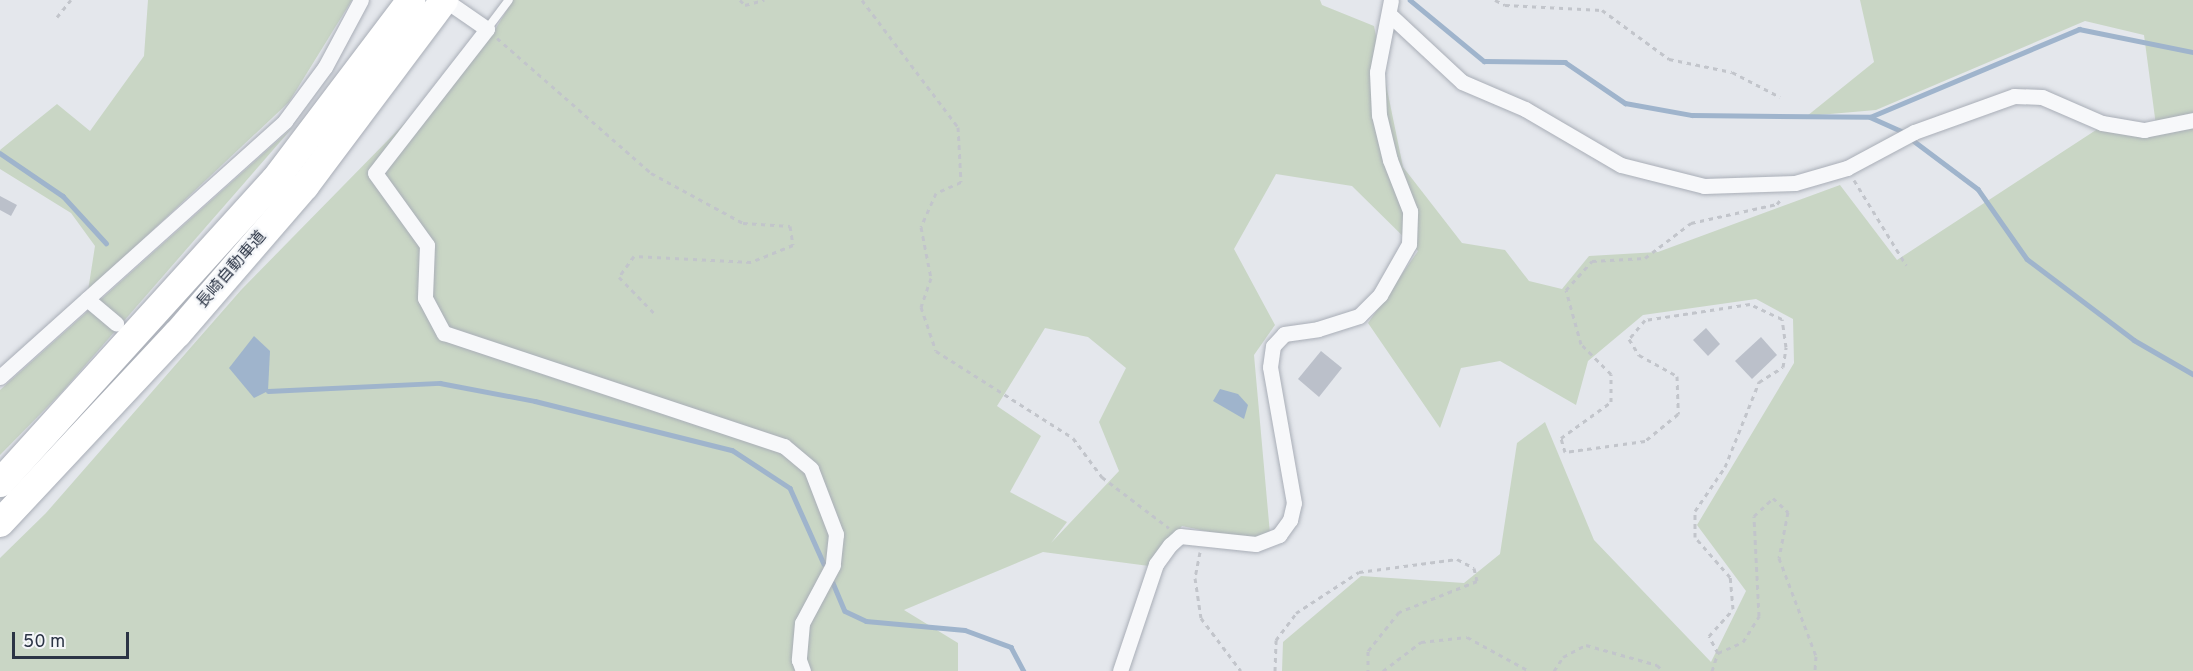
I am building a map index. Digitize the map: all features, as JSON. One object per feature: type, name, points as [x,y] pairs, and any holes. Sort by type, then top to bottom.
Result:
[{"type":"highway","name":"長崎自動車道","points":[[0,483],[275,180],[411,0]]},
{"type":"highway","name":"長崎自動車道","points":[[0,523],[177,333],[305,186],[445,0]]},
{"type":"street","points":[[0,377],[285,121],[325,67],[361,0]]},
{"type":"street","points":[[445,0],[487,29],[375,173],[427,245],[425,298],[444,333],[784,446],[811,469],[836,534],[833,565],[802,623],[799,660],[803,671]]},
{"type":"street","points":[[1120,671],[1156,564],[1180,536],[1204,536],[1256,544],[1279,535],[1290,520],[1294,503],[1270,367],[1273,346],[1284,334],[1318,329],[1359,316],[1380,295],[1409,244],[1410,211],[1390,160],[1379,115],[1377,72],[1391,7]]},
{"type":"street","points":[[1391,7],[1462,82],[1525,109],[1621,165],[1704,186],[1795,183],[1847,168],[1914,132],[2014,96],[2042,97],[2102,123],[2144,130],[2193,120]]},
{"type":"street","points":[[87,299],[116,323]]},
{"type":"lane","points":[[487,29],[509,0]]},
{"type":"path","points":[[57,17],[71,0]]},
{"type":"path","points":[[740,0],[745,5],[764,0]]},
{"type":"path","points":[[862,0],[958,127],[960,182],[936,193],[921,227],[931,278],[921,307],[936,351],[1073,438],[1102,477],[1180,536]]},
{"type":"path","points":[[1496,0],[1505,5],[1602,10],[1669,59],[1732,72],[1780,97]]},
{"type":"path","points":[[487,29],[651,173],[743,223],[790,226],[793,246],[751,262],[634,256],[619,277],[655,314]]},
{"type":"path","points":[[1847,168],[1906,265]]},
{"type":"path","points":[[1712,671],[1718,653],[1709,636],[1733,609],[1730,577],[1695,537],[1695,511],[1725,467],[1759,382],[1783,367],[1786,347],[1782,319],[1750,304],[1645,320],[1629,339],[1639,355],[1677,376],[1678,414],[1645,441],[1565,452],[1561,438],[1611,402],[1611,374],[1581,344],[1566,290],[1592,261],[1645,258],[1691,223],[1777,204],[1795,183]]},
{"type":"path","points":[[1718,653],[1743,642],[1759,616],[1754,516],[1773,498],[1788,512],[1779,558],[1816,656],[1815,671]]},
{"type":"path","points":[[1204,536],[1195,578],[1201,618],[1241,671]]},
{"type":"path","points":[[1275,671],[1276,639],[1296,613],[1359,572],[1457,559],[1474,568],[1477,581],[1400,612],[1368,651],[1368,671]]},
{"type":"path","points":[[1383,671],[1420,642],[1467,637],[1529,671]]},
{"type":"path","points":[[1554,671],[1563,657],[1586,645],[1657,665],[1663,671]]},
{"type":"green space","points":[[148,0],[352,0],[289,102],[88,291],[95,246],[71,213],[0,169],[0,150],[57,104],[90,131],[144,56]]},
{"type":"green space","points":[[513,0],[1320,0],[1322,5],[1374,26],[1403,167],[1462,243],[1505,250],[1529,281],[1562,289],[1589,256],[1658,252],[1840,185],[1897,260],[2096,130],[2157,133],[2144,35],[2085,21],[1876,110],[1807,116],[1874,62],[1860,0],[2193,0],[2193,671],[1282,671],[1283,642],[1361,576],[1464,583],[1500,554],[1517,443],[1545,422],[1594,540],[1711,662],[1746,591],[1697,525],[1794,363],[1793,319],[1756,299],[1643,315],[1588,361],[1576,405],[1500,361],[1461,368],[1440,428],[1368,323],[1418,251],[1352,186],[1276,174],[1234,249],[1275,325],[1254,355],[1271,545],[1182,526],[1149,566],[1043,552],[904,610],[958,643],[958,671],[0,671],[0,558],[46,513],[241,290],[493,33]],"holes":[[[1045,328],[1088,337],[1126,368],[1099,422],[1119,471],[1051,543],[1067,522],[1010,492],[1041,436],[997,406]]]},
{"type":"green space","points":[[293,127],[62,392],[0,455],[0,390]]},
{"type":"water","points":[[254,336],[270,351],[268,391],[254,398],[229,368]]},
{"type":"water","points":[[1220,389],[1238,394],[1248,405],[1244,419],[1213,401]]},
{"type":"building","points":[[0,196],[17,205],[11,216],[0,210]]},
{"type":"building","points":[[1706,328],[1720,344],[1708,356],[1693,340]]},
{"type":"building","points":[[1761,337],[1777,355],[1752,379],[1735,361]]},
{"type":"building","points":[[1321,351],[1342,368],[1319,397],[1298,379]]},
{"type":"waterway","points":[[1410,0],[1484,61],[1565,62],[1625,103],[1692,115],[1870,117],[1902,131]]},
{"type":"waterway","points":[[1870,117],[2079,29],[2193,52]]},
{"type":"waterway","points":[[1914,141],[1978,189],[2027,259],[2134,340],[2193,374]]},
{"type":"waterway","points":[[0,153],[63,196],[106,243]]},
{"type":"waterway","points":[[268,391],[440,383],[535,401],[732,450],[790,488],[824,564]]},
{"type":"waterway","points":[[833,583],[845,611],[866,621],[965,630],[1011,647],[1024,671]]}]
